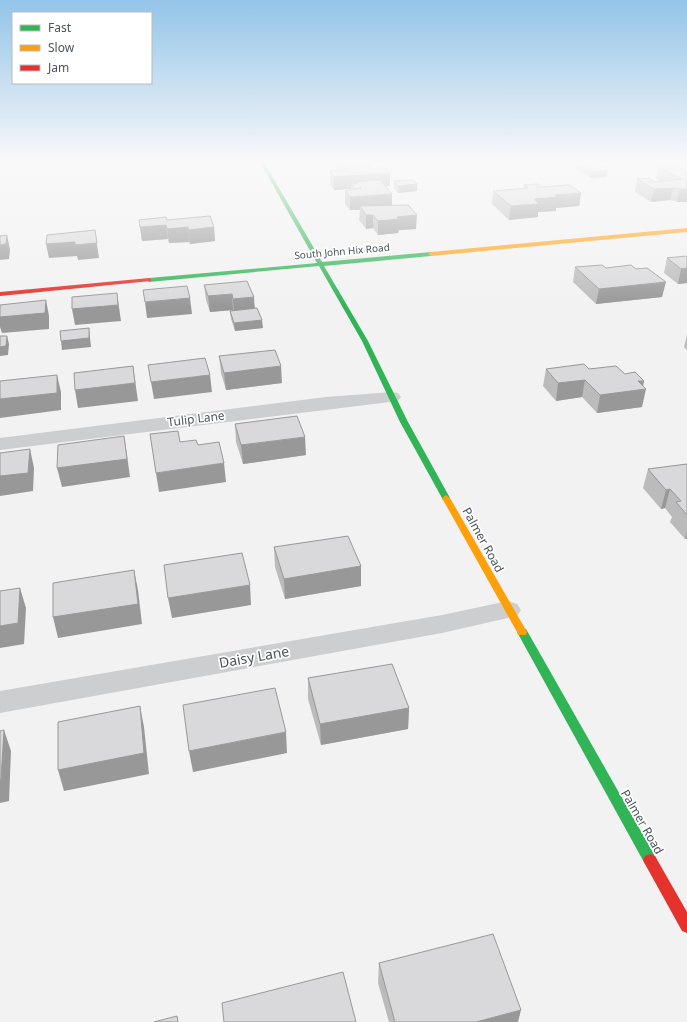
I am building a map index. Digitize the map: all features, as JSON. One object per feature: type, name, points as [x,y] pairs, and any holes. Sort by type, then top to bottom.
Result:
[{"type":"street","name":"Palmer Road","points":[[291,212],[365,341],[404,422],[508,610],[687,926]]},
{"type":"street","name":"South John Hix Road","points":[[0,294],[687,230]]},
{"type":"street","name":"Tulip Lane","points":[[0,444],[326,403],[392,397]]},
{"type":"street","name":"Daisy Lane","points":[[0,702],[437,625],[508,610]]},
{"type":"building","points":[[364,212],[414,212],[417,215],[397,217],[399,219],[378,221],[373,215],[366,215]]},
{"type":"building","points":[[210,216],[214,227],[188,230],[188,227],[167,229],[166,225],[140,227],[139,220],[166,217],[167,220]]},
{"type":"building","points":[[95,230],[97,243],[75,245],[75,242],[46,244],[47,235]]},
{"type":"building","points":[[7,235],[6,244],[0,245],[0,236]]},
{"type":"building","points":[[686,256],[687,268],[681,269],[667,258]]},
{"type":"building","points":[[602,265],[606,268],[631,265],[636,269],[647,268],[666,282],[599,289],[575,267]]},
{"type":"building","points":[[247,281],[254,297],[233,299],[232,294],[208,296],[204,285]]},
{"type":"building","points":[[187,286],[190,298],[145,302],[143,290]]},
{"type":"building","points":[[117,293],[118,305],[72,309],[72,297]]},
{"type":"building","points":[[46,300],[45,313],[0,317],[0,305]]},
{"type":"building","points":[[257,308],[262,320],[234,323],[230,311]]},
{"type":"building","points":[[89,328],[89,338],[61,341],[60,331]]},
{"type":"building","points":[[0,336],[7,336],[6,346],[0,347]]},
{"type":"building","points":[[275,350],[281,366],[224,373],[219,356]]},
{"type":"building","points":[[205,358],[210,375],[151,382],[148,365]]},
{"type":"building","points":[[584,364],[589,369],[616,366],[625,374],[635,372],[644,381],[638,381],[646,389],[600,395],[585,380],[558,383],[546,369]]},
{"type":"building","points":[[133,366],[135,383],[75,390],[74,373]]},
{"type":"building","points":[[57,375],[57,393],[0,399],[0,381]]},
{"type":"building","points":[[297,416],[305,437],[241,445],[235,424]]},
{"type":"building","points":[[178,431],[180,442],[196,440],[198,445],[219,442],[224,463],[156,473],[150,434]]},
{"type":"building","points":[[124,436],[127,459],[57,468],[58,445]]},
{"type":"building","points":[[30,449],[28,473],[0,476],[0,453]]},
{"type":"building","points":[[687,464],[687,515],[676,502],[681,501],[670,489],[666,490],[648,469]]},
{"type":"building","points":[[348,536],[361,566],[284,579],[274,547]]},
{"type":"building","points":[[242,553],[250,585],[168,598],[164,565]]},
{"type":"building","points":[[134,570],[138,604],[53,617],[53,583]]},
{"type":"building","points":[[20,588],[18,623],[0,626],[0,591]]},
{"type":"building","points":[[392,664],[409,708],[320,724],[308,678]]},
{"type":"building","points":[[275,688],[286,732],[189,751],[183,705]]},
{"type":"building","points":[[140,706],[144,753],[58,770],[58,722]]},
{"type":"building","points":[[4,730],[1,780],[0,780],[0,731]]},
{"type":"building","points":[[493,934],[521,1010],[476,1022],[395,1022],[379,963]]},
{"type":"building","points":[[343,972],[356,1022],[224,1022],[222,1003]]},
{"type":"building","points":[[177,1016],[178,1022],[154,1022]]},
{"type":"traffic: fast","points":[[290,212],[365,341],[404,422],[446,498]]},
{"type":"traffic: fast","points":[[149,280],[431,254]]},
{"type":"traffic: fast","points":[[522,632],[650,860]]},
{"type":"traffic: slow","points":[[431,254],[687,230]]},
{"type":"traffic: slow","points":[[446,498],[522,632]]},
{"type":"traffic: jam","points":[[0,294],[149,280]]},
{"type":"traffic: jam","points":[[650,860],[687,926]]}]
